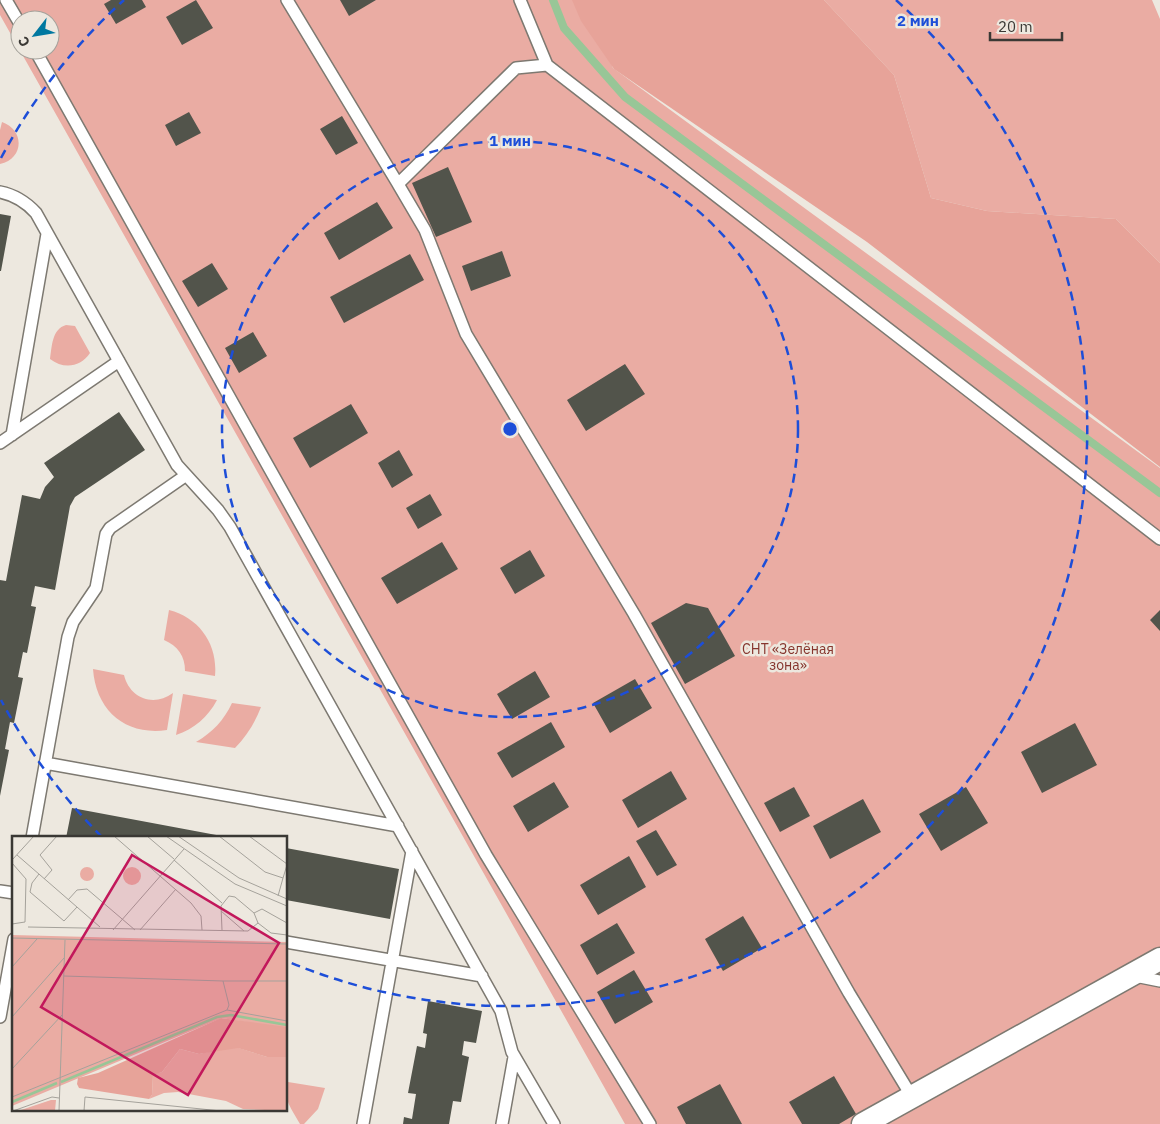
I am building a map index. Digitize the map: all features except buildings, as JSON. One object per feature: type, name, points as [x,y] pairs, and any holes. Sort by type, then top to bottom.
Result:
[{"type":"street","points":[[863,1124],[1160,959]]},
{"type":"lane","points":[[287,0],[425,230],[466,334],[634,614],[849,993],[912,1097]]},
{"type":"lane","points":[[520,0],[547,65],[1160,539]]},
{"type":"lane","points":[[40,60],[486,855],[650,1124]]},
{"type":"lane","points":[[398,184],[516,68],[547,65]]},
{"type":"lane","points":[[0,192],[14,196],[30,206],[36,213],[177,465],[218,510],[230,527],[502,1011],[514,1057],[554,1124]]},
{"type":"lane","points":[[12,435],[47,234]]},
{"type":"lane","points":[[0,443],[118,361]]},
{"type":"lane","points":[[32,836],[68,637],[73,622],[96,588],[106,534],[116,523],[185,476]]},
{"type":"lane","points":[[45,763],[398,826]]},
{"type":"lane","points":[[362,1124],[412,851]]},
{"type":"lane","points":[[288,942],[482,976]]},
{"type":"lane","points":[[0,1017],[12,950]]},
{"type":"lane","points":[[1131,975],[1160,981]]},
{"type":"lane","points":[[502,1124],[514,1057]]},
{"type":"green space","name":"СНТ «Зелёная зона»","points":[[0,0],[586,0],[613,68],[1160,468],[1160,1124],[625,1124],[25,60],[60,60],[60,10],[10,10],[10,33],[0,15]]},
{"type":"green space","points":[[824,0],[1152,0],[1160,19],[1160,263],[1116,219],[987,211],[931,198],[894,75]]},
{"type":"green space","points":[[2,122],[15,131],[19,144],[14,156],[0,164],[0,130]]},
{"type":"green space","points":[[66,325],[75,326],[90,353],[81,362],[71,365],[60,364],[50,359],[55,334],[61,327]]},
{"type":"green space","points":[[169,610],[190,619],[205,634],[213,654],[215,676],[185,671],[184,661],[180,652],[164,640]]},
{"type":"green space","points":[[93,669],[124,675],[132,690],[144,698],[158,699],[173,693],[167,730],[152,731],[139,729],[126,724],[116,717],[100,697],[95,684]]},
{"type":"green space","points":[[183,694],[217,700],[200,722],[176,735]]},
{"type":"green space","points":[[232,703],[261,707],[253,724],[239,744],[235,748],[196,742],[217,725]]},
{"type":"green space","points":[[288,1082],[325,1088],[318,1109],[304,1124],[300,1124],[289,1104]]},
{"type":"shaded area","points":[[572,0],[824,0],[894,75],[931,198],[987,211],[1116,219],[1160,263],[1160,467],[867,242],[614,69],[581,21]]},
{"type":"waterway","points":[[553,0],[564,28],[625,97],[1160,493]]}]
